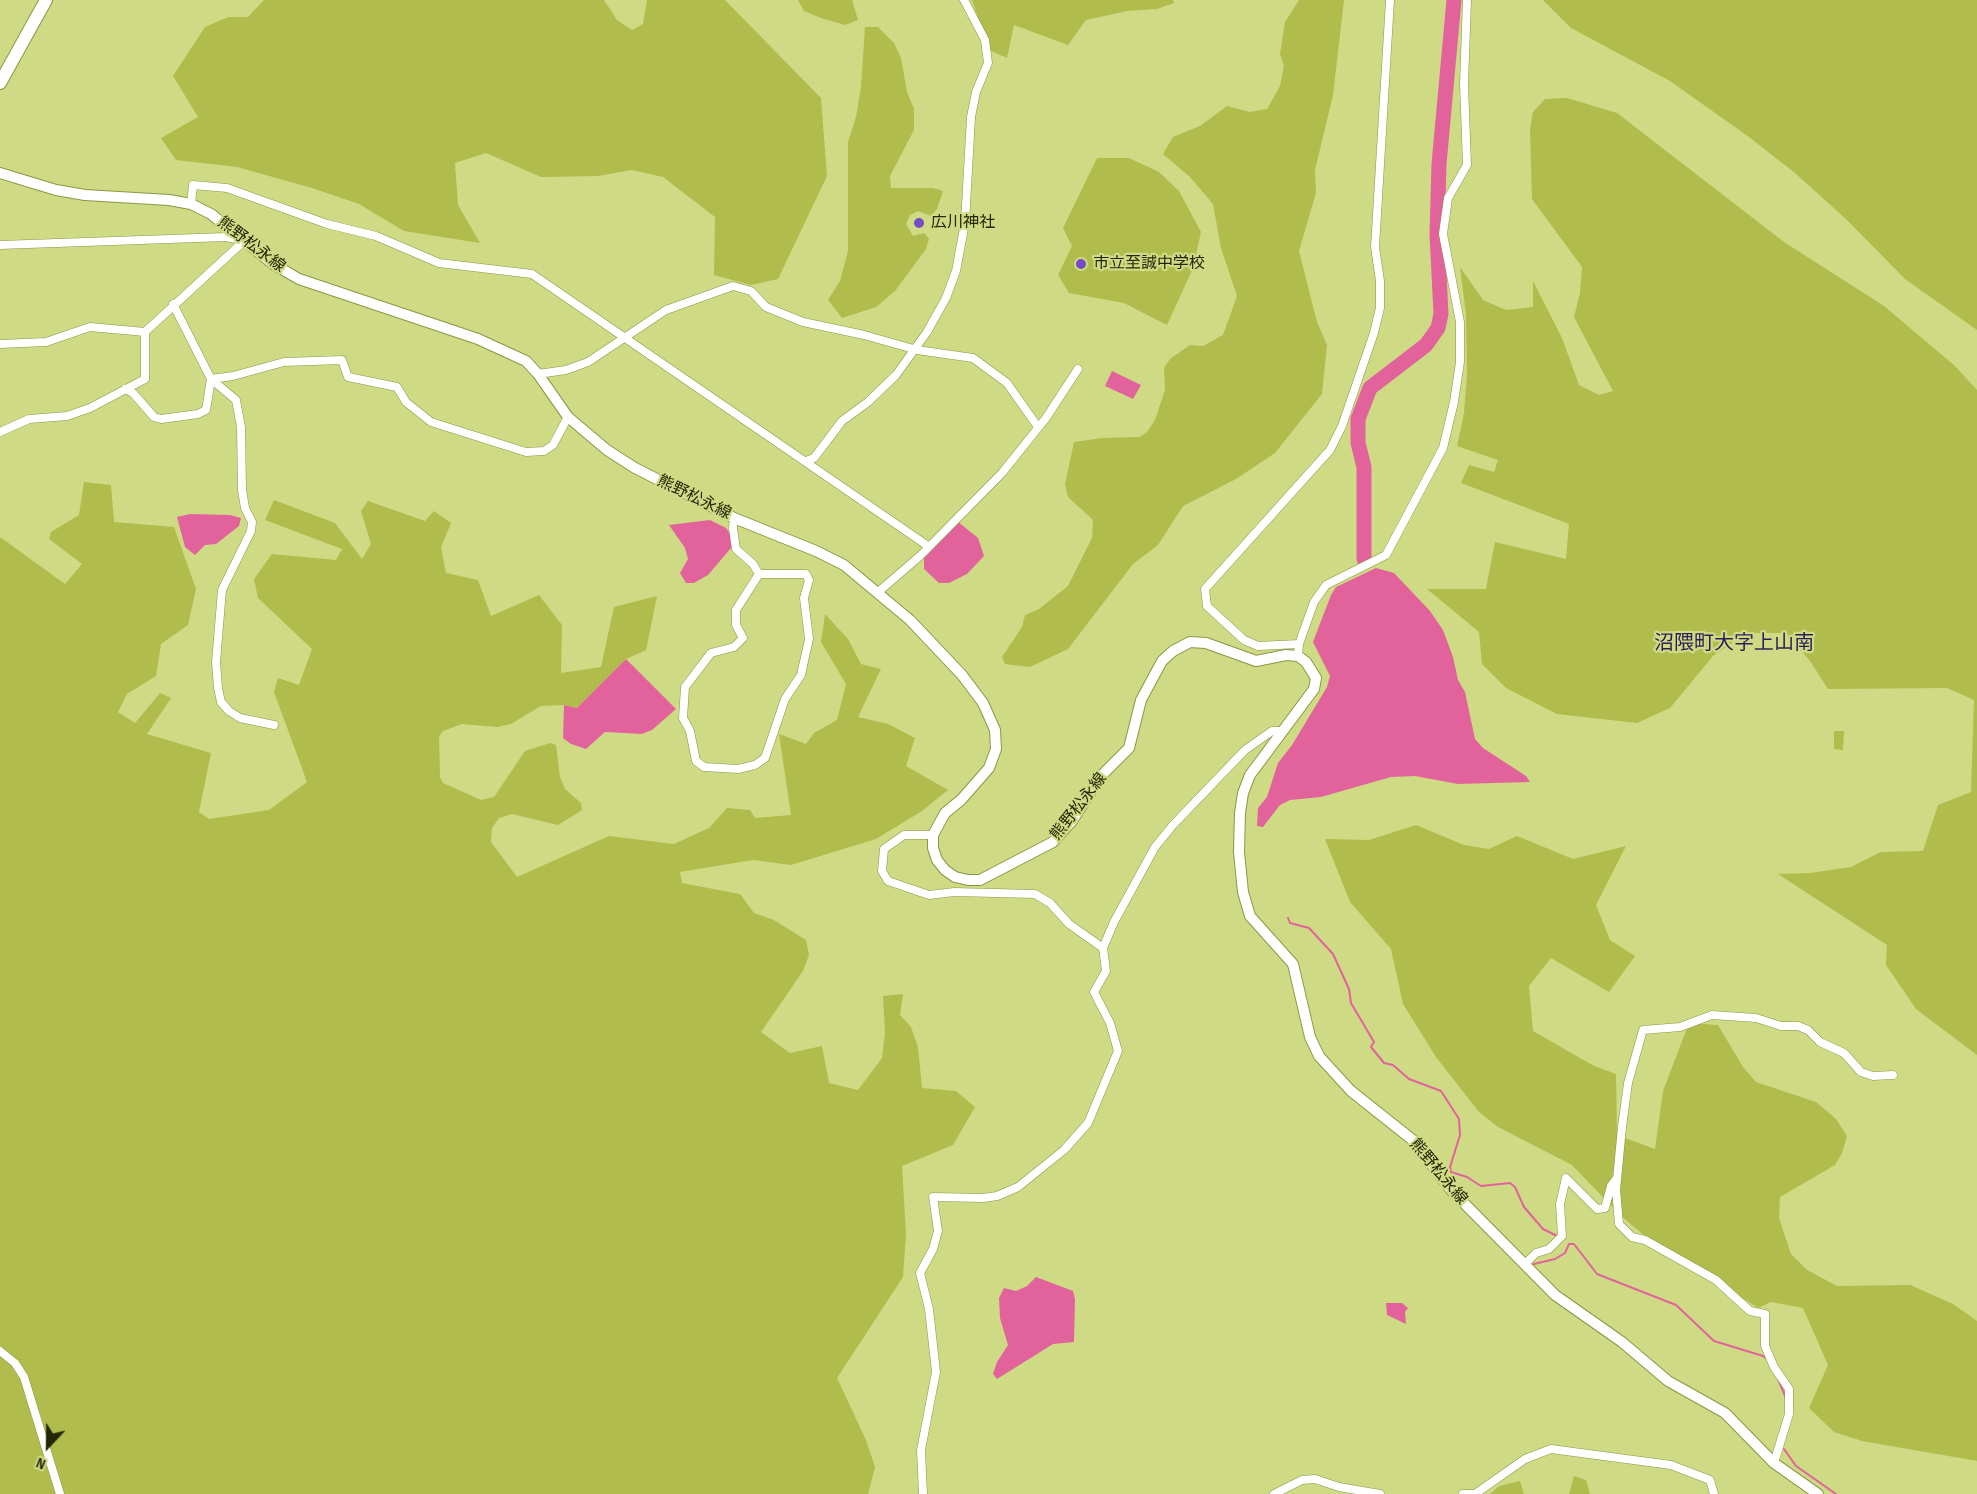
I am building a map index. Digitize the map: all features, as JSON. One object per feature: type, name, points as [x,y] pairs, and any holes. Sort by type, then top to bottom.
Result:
[{"type":"main road","points":[[0,82],[46,0]]},
{"type":"main road","name":"熊野松永線","points":[[0,173],[56,190],[85,195],[169,200],[191,204],[210,214],[273,264],[299,279],[478,339],[526,361],[538,374],[568,417],[607,450],[635,468],[734,518],[816,550],[844,565],[910,620],[962,675],[983,703],[995,730],[996,749],[989,768],[961,800],[945,813],[933,835]]},
{"type":"main road","name":"熊野松永線","points":[[956,877],[980,880],[1053,842],[1072,821],[1101,776],[1129,748],[1141,700],[1162,661],[1173,651],[1190,642],[1217,646],[1256,661],[1275,656],[1298,656],[1311,668],[1316,678],[1314,689],[1261,758],[1243,793],[1239,852],[1243,892],[1250,916],[1293,964],[1310,1037],[1319,1056],[1351,1091],[1414,1141],[1451,1190],[1555,1295],[1622,1342],[1668,1381],[1725,1413],[1774,1463],[1818,1494]]},
{"type":"main road","points":[[933,835],[937,860],[956,877]]},
{"type":"street","points":[[806,461],[813,458],[842,421],[868,402],[896,375],[917,350],[946,298],[960,257],[971,152],[971,117],[976,92],[988,63],[985,40],[964,0]]},
{"type":"street","points":[[1299,644],[1258,646],[1244,640],[1207,606],[1205,590],[1330,450],[1342,426],[1374,333],[1380,308],[1380,280],[1375,247],[1390,0]]},
{"type":"street","points":[[1298,656],[1299,644],[1314,602],[1326,585],[1386,555],[1443,448],[1460,362],[1460,322],[1443,234],[1448,198],[1467,165],[1464,84],[1467,0]]},
{"type":"street","points":[[191,204],[193,184],[227,188],[327,224],[376,236],[440,263],[532,274],[621,338],[806,461],[928,546]]},
{"type":"street","points":[[0,245],[226,237],[244,241]]},
{"type":"street","points":[[0,432],[29,419],[74,414],[146,376],[145,332],[244,241]]},
{"type":"street","points":[[538,374],[567,370],[588,362],[666,310],[733,286],[751,291],[766,307],[803,322],[917,350],[973,358],[996,372],[1017,395],[1038,427]]},
{"type":"street","points":[[173,304],[211,379],[236,400],[243,453],[242,490],[245,508],[252,522],[242,551],[227,575],[222,590],[216,662],[221,702],[229,711],[240,717],[273,725]]},
{"type":"street","points":[[0,344],[46,342],[90,327],[145,332]]},
{"type":"street","points":[[211,379],[233,376],[284,362],[342,360],[348,377],[397,387],[406,402],[431,422],[525,452],[544,451],[553,446],[568,417]]},
{"type":"street","points":[[877,592],[928,546],[1002,473],[1038,427],[1078,369]]},
{"type":"street","points":[[125,389],[134,393],[153,417],[161,419],[198,414],[206,410],[211,379]]},
{"type":"street","points":[[734,518],[736,549],[753,564],[759,574]]},
{"type":"street","points":[[759,574],[806,574],[809,580],[804,598],[809,639],[801,675],[785,699],[765,758],[755,765],[738,769],[704,767],[696,761],[690,731],[683,717],[685,687],[711,652],[734,646],[743,638],[736,625],[736,610],[759,574]]},
{"type":"street","points":[[923,1494],[921,1450],[936,1372],[929,1309],[920,1273],[933,1249],[938,1232],[933,1197],[983,1198],[997,1196],[1018,1187],[1064,1150],[1088,1124],[1118,1051],[1110,1023],[1094,992],[1106,971],[1103,948],[1114,922],[1155,847],[1173,825],[1245,750],[1272,731],[1283,730]]},
{"type":"street","points":[[933,835],[904,835],[884,849],[882,872],[888,881],[929,895],[954,892],[1035,894],[1050,903],[1069,924],[1103,948]]},
{"type":"street","points":[[954,892],[956,877]]},
{"type":"street","points":[[1774,1463],[1789,1414],[1789,1389],[1774,1367],[1765,1346],[1765,1314],[1750,1311],[1716,1280],[1646,1240],[1632,1237],[1619,1224],[1617,1178],[1628,1083],[1643,1030],[1680,1027],[1712,1015],[1756,1018],[1781,1026],[1798,1026],[1808,1030],[1820,1042],[1844,1053],[1861,1072],[1873,1076],[1893,1075]]},
{"type":"street","points":[[1525,1264],[1536,1253],[1549,1249],[1562,1236],[1560,1204],[1566,1178],[1597,1209],[1605,1208],[1611,1186],[1617,1178]]},
{"type":"street","points":[[0,1351],[15,1363],[24,1377],[60,1494]]},
{"type":"street","points":[[1463,1494],[1475,1494],[1525,1459],[1551,1449],[1671,1465],[1710,1480],[1714,1494]]},
{"type":"street","points":[[1274,1494],[1302,1480],[1315,1479],[1339,1487],[1380,1494]]},
{"type":"green space","points":[[264,0],[604,0],[617,20],[632,30],[643,24],[647,0],[725,0],[821,98],[827,176],[778,279],[751,285],[714,275],[715,217],[663,177],[632,170],[598,176],[541,177],[486,153],[455,163],[458,205],[480,243],[404,231],[359,204],[237,167],[176,160],[161,138],[198,117],[173,76],[205,27],[228,17],[248,17]]},
{"type":"green space","points":[[798,0],[852,0],[858,20],[845,25],[821,18],[804,11]]},
{"type":"green space","points":[[972,0],[1173,0],[1174,3],[1157,9],[1127,11],[1086,20],[1068,45],[1014,25],[1007,58],[989,50]]},
{"type":"green space","points":[[1299,0],[1344,0],[1333,95],[1315,170],[1316,193],[1299,251],[1317,322],[1327,345],[1322,394],[1275,453],[1236,479],[1183,506],[1158,545],[1133,564],[1068,649],[1030,667],[1005,664],[1002,657],[1022,627],[1025,615],[1039,609],[1068,586],[1092,538],[1093,520],[1068,497],[1065,484],[1074,442],[1102,438],[1140,437],[1147,432],[1155,420],[1165,390],[1164,368],[1170,359],[1190,345],[1203,346],[1223,335],[1237,296],[1221,248],[1213,204],[1190,177],[1163,154],[1173,137],[1200,126],[1227,106],[1250,112],[1267,109],[1280,86],[1284,66],[1280,54],[1285,22]]},
{"type":"green space","points":[[1543,0],[1977,0],[1977,330],[1905,279],[1847,220],[1795,173],[1749,137],[1670,81],[1571,28]]},
{"type":"green space","points":[[865,27],[878,27],[894,43],[901,58],[907,92],[914,109],[914,130],[890,176],[891,188],[933,188],[943,191],[937,209],[931,216],[918,211],[910,215],[906,224],[913,236],[924,233],[929,239],[926,249],[895,291],[876,307],[842,318],[828,300],[840,281],[848,251],[848,142],[856,117],[861,87]]},
{"type":"green space","points":[[1567,98],[1617,113],[1784,242],[1884,306],[1955,366],[1977,390],[1977,1055],[1916,1009],[1886,965],[1887,945],[1778,874],[1810,873],[1851,867],[1881,852],[1923,851],[1938,805],[1971,792],[1974,700],[1947,688],[1828,689],[1810,661],[1786,633],[1746,633],[1713,656],[1670,708],[1637,723],[1557,714],[1506,688],[1482,664],[1479,632],[1427,589],[1486,589],[1495,542],[1566,559],[1569,524],[1461,483],[1469,465],[1494,472],[1498,460],[1457,446],[1464,413],[1467,374],[1466,315],[1460,267],[1483,300],[1506,310],[1533,307],[1533,281],[1562,338],[1579,385],[1599,395],[1613,391],[1574,317],[1580,293],[1582,267],[1532,199],[1530,129],[1533,112],[1545,99]]},
{"type":"green space","points":[[1097,158],[1129,158],[1159,172],[1179,191],[1201,232],[1193,268],[1167,325],[1124,303],[1069,293],[1058,275],[1072,246],[1063,228]]},
{"type":"green space","points":[[84,482],[111,485],[114,522],[174,527],[196,589],[188,625],[161,644],[156,676],[127,694],[118,712],[135,723],[160,693],[171,698],[147,734],[211,753],[199,812],[209,819],[269,810],[307,782],[274,692],[278,678],[299,685],[312,649],[258,598],[254,579],[272,554],[336,560],[342,549],[265,520],[274,500],[335,523],[362,559],[371,544],[361,511],[368,501],[425,521],[434,511],[451,523],[441,547],[446,573],[478,580],[491,616],[539,595],[562,625],[561,673],[601,667],[614,607],[657,596],[646,650],[626,659],[577,708],[564,705],[541,706],[511,724],[497,727],[462,724],[443,731],[439,737],[440,777],[443,783],[481,800],[494,797],[525,751],[550,743],[556,745],[560,777],[565,789],[581,803],[582,810],[558,825],[512,814],[499,818],[492,828],[491,842],[517,877],[609,836],[674,844],[709,828],[727,808],[750,810],[755,818],[791,815],[779,734],[806,744],[814,733],[837,720],[846,684],[821,642],[825,614],[848,639],[861,664],[881,669],[858,717],[888,724],[915,738],[906,766],[948,790],[922,811],[876,839],[791,865],[753,860],[680,872],[682,883],[740,894],[754,913],[774,920],[806,940],[809,955],[803,971],[761,1032],[790,1053],[822,1046],[829,1083],[858,1090],[882,1058],[885,1032],[883,996],[903,994],[900,1015],[911,1027],[918,1047],[922,1088],[956,1091],[975,1107],[953,1145],[902,1166],[906,1234],[903,1277],[837,1378],[866,1440],[875,1467],[868,1494],[0,1494],[0,537],[65,584],[82,564],[49,539],[51,532],[79,515]]},
{"type":"green space","points":[[1834,731],[1844,731],[1843,750],[1834,749]]},
{"type":"green space","points":[[1416,825],[1464,845],[1489,849],[1517,836],[1573,859],[1626,846],[1596,905],[1610,940],[1635,956],[1609,992],[1551,958],[1529,986],[1533,1031],[1594,1066],[1616,1074],[1617,1135],[1655,1149],[1663,1091],[1689,1023],[1718,1025],[1743,1067],[1756,1082],[1816,1102],[1836,1119],[1847,1136],[1842,1153],[1835,1165],[1780,1197],[1779,1218],[1791,1254],[1807,1270],[1837,1286],[1910,1285],[1953,1304],[1977,1321],[1977,1461],[1862,1441],[1834,1432],[1809,1408],[1828,1365],[1803,1308],[1771,1302],[1758,1308],[1646,1237],[1620,1215],[1572,1165],[1498,1127],[1479,1112],[1436,1057],[1403,1004],[1391,949],[1350,902],[1325,839],[1369,840]]},
{"type":"green space","points":[[1574,1476],[1586,1480],[1590,1494],[1569,1494]]},
{"type":"green space","points":[[1520,1481],[1524,1494],[1490,1494],[1499,1486]]},
{"type":"shaded area","points":[[1112,371],[1141,385],[1133,399],[1105,386]]},
{"type":"shaded area","points":[[190,514],[230,515],[241,518],[239,526],[216,544],[205,545],[195,555],[185,547],[177,517]]},
{"type":"shaded area","points":[[710,520],[726,528],[731,535],[731,548],[708,575],[694,583],[686,583],[680,573],[688,559],[685,548],[669,525]]},
{"type":"shaded area","points":[[957,521],[978,538],[984,556],[967,574],[949,583],[939,583],[924,569],[924,557]]},
{"type":"shaded area","points":[[1376,568],[1394,573],[1430,611],[1443,630],[1453,657],[1458,680],[1465,692],[1475,739],[1483,748],[1526,776],[1530,782],[1458,784],[1415,776],[1391,777],[1321,797],[1290,800],[1280,805],[1263,827],[1257,826],[1258,808],[1267,797],[1278,763],[1292,745],[1327,687],[1330,676],[1313,642],[1331,595],[1336,587]]},
{"type":"shaded area","points":[[626,659],[676,709],[652,730],[642,734],[605,732],[586,749],[571,744],[563,738],[564,705],[577,708]]},
{"type":"shaded area","points":[[1036,1277],[1073,1291],[1075,1299],[1074,1342],[1053,1344],[997,1379],[993,1374],[997,1362],[1008,1345],[1000,1318],[999,1298],[1004,1288],[1016,1291],[1027,1286]]},
{"type":"shaded area","points":[[1386,1303],[1402,1303],[1408,1308],[1405,1312],[1406,1324],[1387,1315]]},
{"type":"waterway","points":[[1364,559],[1364,467],[1358,443],[1358,419],[1370,388],[1426,345],[1438,328],[1441,314],[1437,234],[1439,164],[1454,0]]},
{"type":"waterway","points":[[1288,918],[1290,923],[1309,928],[1333,954],[1349,989],[1351,1003],[1374,1042],[1371,1047],[1384,1063],[1393,1065],[1409,1079],[1441,1091],[1459,1119],[1460,1135],[1450,1167],[1451,1172],[1467,1177],[1481,1186],[1510,1183],[1515,1187],[1524,1207],[1543,1229],[1557,1236]]},
{"type":"waterway","points":[[1534,1264],[1555,1259],[1565,1253],[1569,1244],[1574,1244],[1597,1274],[1676,1305],[1714,1341],[1763,1356],[1768,1360]]},
{"type":"waterway","points":[[1778,1379],[1786,1398]]},
{"type":"waterway","points":[[1784,1449],[1796,1466],[1836,1494]]},
{"type":"place","name":"広川神社","points":[[919,223]]},
{"type":"place","name":"市立至誠中学校","points":[[1081,264]]},
{"type":"district","name":"沼隈町大字上山南","points":[[1734,644]]}]
